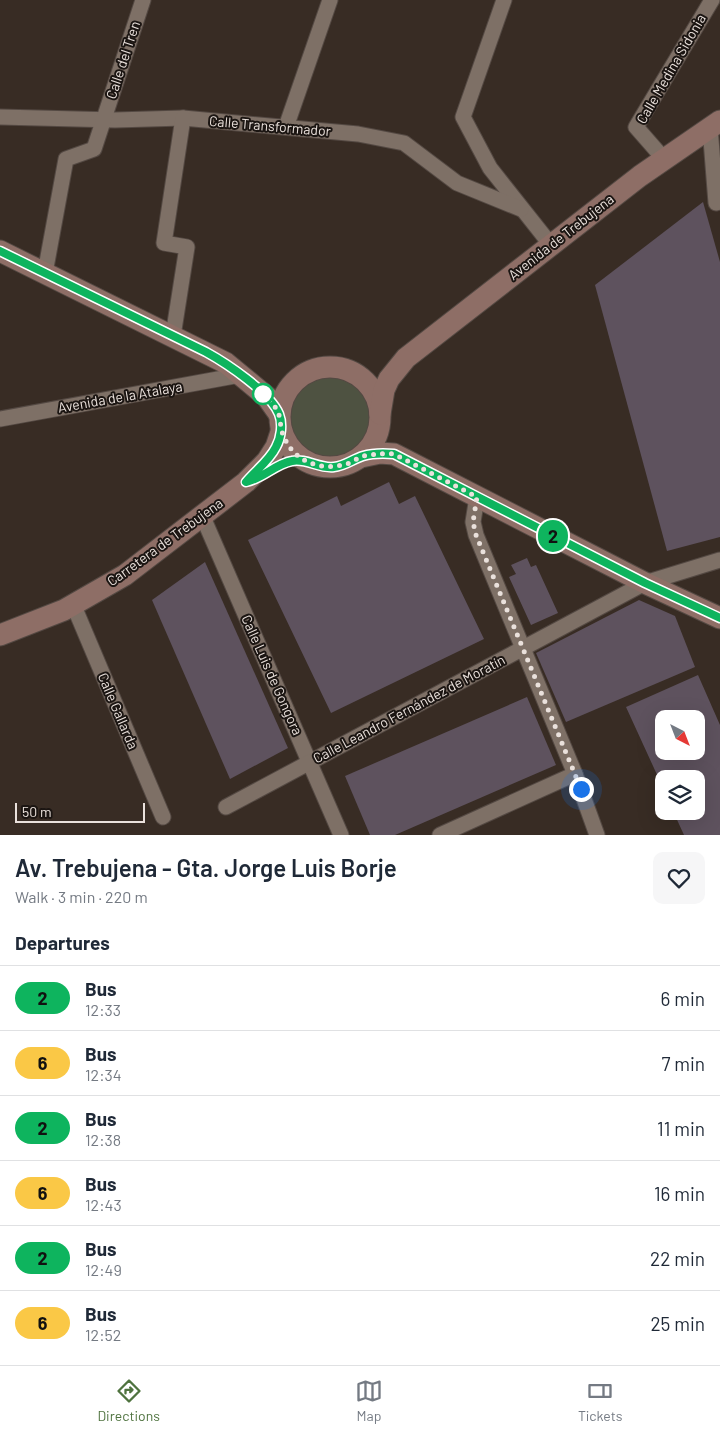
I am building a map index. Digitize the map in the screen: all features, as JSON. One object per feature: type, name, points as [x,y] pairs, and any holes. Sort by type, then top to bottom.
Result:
[{"type":"street","name":"Calle del Tren","points":[[45,273],[66,159],[94,149],[143,0]]},
{"type":"street","points":[[286,127],[330,0]]},
{"type":"street","points":[[504,0],[463,117],[490,168],[551,245]]},
{"type":"street","name":"Calle Medina Sidonia","points":[[664,159],[636,127],[712,0]]},
{"type":"street","name":"Calle Transformador","points":[[0,117],[104,120],[183,118],[358,134],[404,143],[457,183],[521,209]]},
{"type":"street","points":[[173,336],[187,247],[164,243],[183,118]]},
{"type":"street","points":[[715,124],[716,203],[720,202]]},
{"type":"street","name":"Avenida de Trebujena","points":[[380,414],[384,390],[389,380],[406,358],[640,176],[715,124]]},
{"type":"street","points":[[0,251],[226,363],[267,397],[280,423],[286,443],[304,460],[318,466],[333,467],[348,464],[361,457],[380,453],[394,454],[645,583],[720,618]]},
{"type":"street","name":"Avenida de Trebujena","points":[[354,372],[374,370],[406,358]]},
{"type":"street","points":[[280,423],[282,400],[290,386],[300,376],[314,369],[328,366],[344,368],[354,372],[369,384],[377,398],[380,414],[379,430],[372,444],[361,457]]},
{"type":"street","points":[[240,375],[250,375],[277,381],[296,380]]},
{"type":"street","name":"Avenida de la Atalaya","points":[[0,419],[240,375]]},
{"type":"street","name":"Carretera de Trebujena","points":[[0,635],[73,604],[125,575],[246,482],[267,461],[276,447],[280,423]]},
{"type":"street","name":"Carretera de Trebujena","points":[[246,482],[257,479],[292,461],[304,460]]},
{"type":"street","points":[[477,497],[473,522],[476,535],[575,774],[597,835]]},
{"type":"street","name":"Calle Luis de Gongora","points":[[202,515],[342,835]]},
{"type":"street","name":"Calle Leandro Fernández de Moratín","points":[[226,807],[645,583],[720,560]]},
{"type":"street","name":"Calle Gallarda","points":[[73,604],[163,817]]},
{"type":"street","points":[[440,835],[575,774]]},
{"type":"green space","points":[[329,376],[345,379],[359,388],[368,402],[371,418],[368,434],[359,448],[345,457],[329,460],[313,457],[299,448],[290,434],[287,418],[290,402],[299,388],[313,379]]},
{"type":"building","points":[[703,202],[720,262],[720,537],[667,551],[595,285]]},
{"type":"building","points":[[389,482],[399,504],[415,496],[484,639],[331,713],[248,540],[337,496],[341,506]]},
{"type":"building","points":[[527,558],[531,567],[536,565],[558,613],[531,625],[509,577],[516,574],[511,565]]},
{"type":"building","points":[[205,562],[288,748],[230,779],[152,600]]},
{"type":"building","points":[[639,600],[675,616],[695,667],[566,722],[536,653]]},
{"type":"building","points":[[698,675],[720,725],[720,835],[684,835],[677,820],[705,820],[705,770],[655,770],[626,707]]},
{"type":"building","points":[[527,697],[556,765],[395,835],[370,835],[345,776]]},
{"type":"bus line","name":"2","points":[[0,251],[206,352],[226,363],[267,397],[279,414],[281,432],[276,447],[267,461],[246,482],[257,479],[292,461],[304,460],[318,466],[333,467],[348,464],[361,457],[380,453],[394,454],[645,583],[720,618]]},
{"type":"route","points":[[263,394],[279,414],[281,432],[286,443],[304,460],[318,466],[333,467],[348,464],[361,457],[380,453],[394,454],[477,497],[473,522],[476,535],[581,789]]}]
